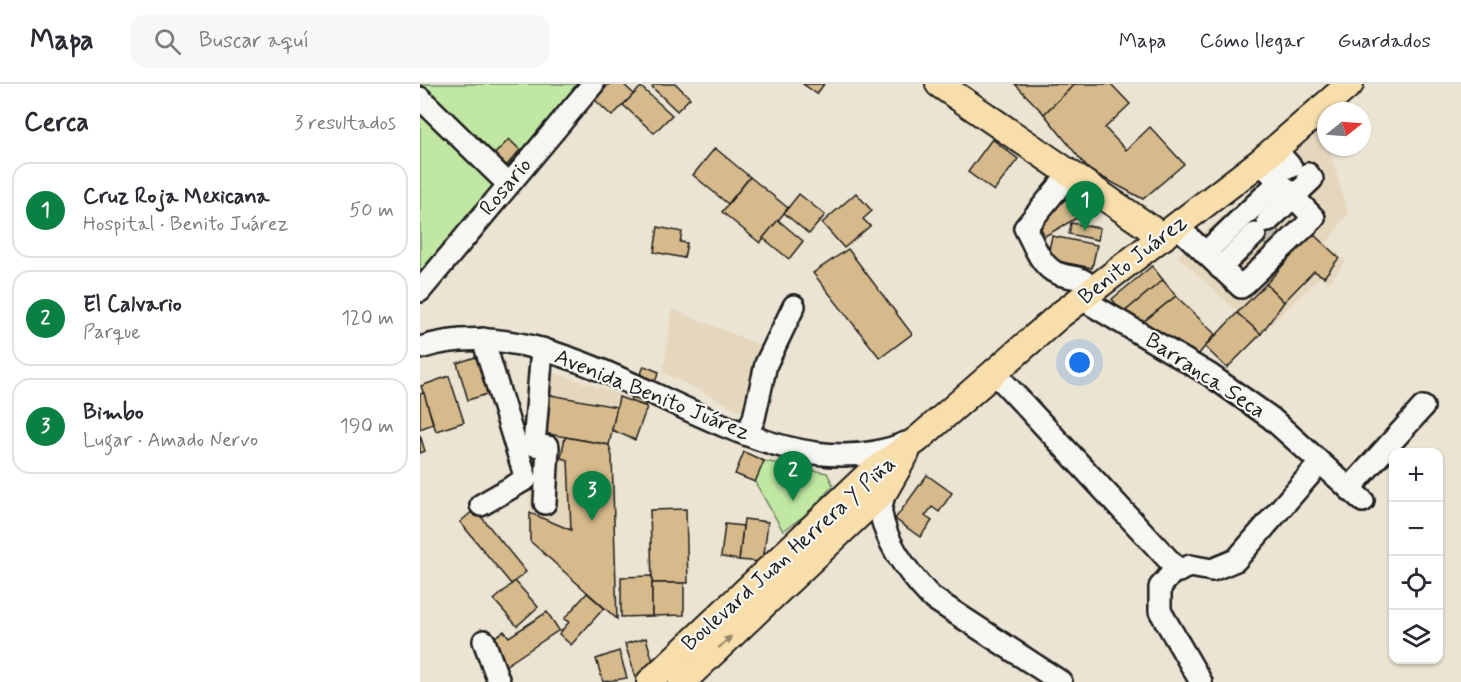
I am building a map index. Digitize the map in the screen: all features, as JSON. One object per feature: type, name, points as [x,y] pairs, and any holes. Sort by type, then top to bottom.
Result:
[{"type":"main road","points":[[939,84],[1070,173],[1170,231]]},
{"type":"main road","name":"Benito Juárez","points":[[918,438],[993,371],[1170,231],[1293,180],[1350,84]]},
{"type":"main road","name":"Boulevard Juan Herrera Y Piña","points":[[682,682],[885,490],[897,466],[918,438]]},
{"type":"main road","name":"Boulevard Juan Herrera Y Piña","points":[[650,682],[867,476],[918,438]]},
{"type":"street","name":"Rosario","points":[[420,291],[593,84]]},
{"type":"street","points":[[420,98],[508,184]]},
{"type":"street","name":"Barranca Seca","points":[[1070,173],[1025,228],[1042,262],[1054,271],[1085,279],[1089,295],[1271,418],[1356,495],[1423,407]]},
{"type":"street","points":[[1224,271],[1265,231],[1293,180]]},
{"type":"street","points":[[1224,271],[1265,231],[1293,180]]},
{"type":"street","points":[[1224,271],[1293,180]]},
{"type":"street","points":[[1224,271],[1293,180]]},
{"type":"street","points":[[1170,231],[1224,271]]},
{"type":"street","points":[[747,434],[754,418],[766,364],[794,306]]},
{"type":"street","points":[[481,505],[526,479],[483,339]]},
{"type":"street","name":"Avenida Benito Juárez","points":[[420,348],[448,341],[483,339],[542,349],[747,434],[796,450],[840,454],[882,450],[918,438]]},
{"type":"street","points":[[542,349],[534,445],[548,447],[545,503]]},
{"type":"street","points":[[993,371],[1179,571]]},
{"type":"street","points":[[1200,682],[1160,611],[1161,587],[1172,573],[1190,566],[1212,570],[1236,560],[1320,463]]},
{"type":"street","points":[[885,490],[881,512],[886,528],[901,559],[931,597],[1061,682]]},
{"type":"street","points":[[484,640],[499,682]]},
{"type":"shaded area","points":[[1317,132],[1317,156],[1332,156],[1348,214],[1327,243],[1346,261],[1329,283],[1320,277],[1261,334],[1177,256]]},
{"type":"shaded area","points":[[672,309],[767,348],[748,414],[663,373]]},
{"type":"shaded area","points":[[528,364],[620,394],[609,445],[612,456],[617,619],[530,541]]},
{"type":"green space","points":[[420,84],[580,84],[420,280]]},
{"type":"green space","points":[[764,461],[827,473],[833,485],[812,510],[783,531],[755,482]]},
{"type":"building","points":[[609,84],[623,84],[634,94],[612,116],[595,100]]},
{"type":"building","points":[[656,84],[676,84],[690,98],[677,111],[652,87]]},
{"type":"building","points":[[803,84],[824,84],[817,94]]},
{"type":"building","points":[[1015,84],[1075,84],[1044,114]]},
{"type":"building","points":[[1075,84],[1111,84],[1130,104],[1105,128],[1126,150],[1150,127],[1184,164],[1143,199],[1089,170],[1044,114]]},
{"type":"building","points":[[641,87],[672,115],[654,133],[623,105]]},
{"type":"building","points":[[509,139],[520,150],[501,172],[489,160]]},
{"type":"building","points":[[992,139],[1018,159],[994,191],[968,172]]},
{"type":"building","points":[[715,148],[750,177],[728,204],[693,175]]},
{"type":"building","points":[[750,177],[788,208],[760,243],[722,212]]},
{"type":"building","points":[[856,193],[872,211],[863,219],[870,226],[844,248],[822,223]]},
{"type":"building","points":[[799,194],[825,215],[809,234],[784,213]]},
{"type":"building","points":[[1071,196],[1082,215],[1045,236],[1036,219]]},
{"type":"building","points":[[1256,209],[1288,240],[1275,253],[1242,223]]},
{"type":"building","points":[[778,220],[803,241],[789,259],[763,238]]},
{"type":"building","points":[[1071,223],[1100,228],[1098,240],[1069,234]]},
{"type":"building","points":[[658,227],[682,232],[680,242],[687,243],[684,258],[654,252]]},
{"type":"building","points":[[1312,233],[1339,258],[1324,277],[1314,271],[1284,302],[1266,284]]},
{"type":"building","points":[[1052,236],[1097,245],[1092,268],[1047,259]]},
{"type":"building","points":[[848,249],[912,334],[880,358],[813,273]]},
{"type":"building","points":[[1152,266],[1163,280],[1123,313],[1112,299]]},
{"type":"building","points":[[1163,280],[1176,296],[1142,323],[1123,313]]},
{"type":"building","points":[[1266,284],[1284,302],[1261,334],[1237,313]]},
{"type":"building","points":[[1176,296],[1215,334],[1198,355],[1142,323]]},
{"type":"building","points":[[1237,313],[1261,334],[1227,368],[1205,347]]},
{"type":"building","points":[[482,355],[494,392],[468,400],[457,363]]},
{"type":"building","points":[[644,366],[659,372],[645,406],[630,401]]},
{"type":"building","points":[[449,376],[464,422],[436,431],[421,386]]},
{"type":"building","points":[[424,393],[433,424],[420,429],[420,394]]},
{"type":"building","points":[[545,394],[617,407],[609,445],[538,432]]},
{"type":"building","points":[[619,397],[647,407],[635,440],[612,430]]},
{"type":"building","points":[[420,435],[425,451],[420,453]]},
{"type":"building","points":[[565,437],[609,445],[612,456],[617,619],[530,541],[530,513],[571,530],[568,460],[561,458]]},
{"type":"building","points":[[744,452],[764,461],[755,482],[735,474]]},
{"type":"building","points":[[927,475],[952,493],[939,512],[932,507],[925,516],[932,521],[920,537],[895,519]]},
{"type":"building","points":[[475,509],[526,572],[511,584],[460,522]]},
{"type":"building","points":[[686,509],[688,583],[652,583],[650,510]]},
{"type":"building","points":[[744,519],[768,522],[763,562],[739,560]]},
{"type":"building","points":[[725,524],[743,526],[739,560],[721,557]]},
{"type":"building","points":[[652,576],[652,616],[621,617],[621,577]]},
{"type":"building","points":[[515,581],[538,607],[517,626],[494,600]]},
{"type":"building","points":[[652,583],[684,583],[684,615],[652,616]]},
{"type":"building","points":[[587,593],[604,608],[571,645],[559,634],[569,622],[564,619]]},
{"type":"building","points":[[547,612],[559,630],[505,666],[489,641],[504,631],[509,637]]},
{"type":"building","points":[[646,638],[656,672],[636,678],[625,644]]},
{"type":"building","points":[[619,651],[627,678],[603,682],[596,659]]},
{"type":"tunnel","points":[[1248,228],[1261,214]]},
{"type":"tunnel","points":[[1262,241],[1275,228]]},
{"type":"place","name":"Cruz Roja Mexicana","points":[[1085,231]]},
{"type":"place","name":"El Calvario","points":[[793,501]]},
{"type":"place","name":"Bimbo","points":[[592,521]]}]
